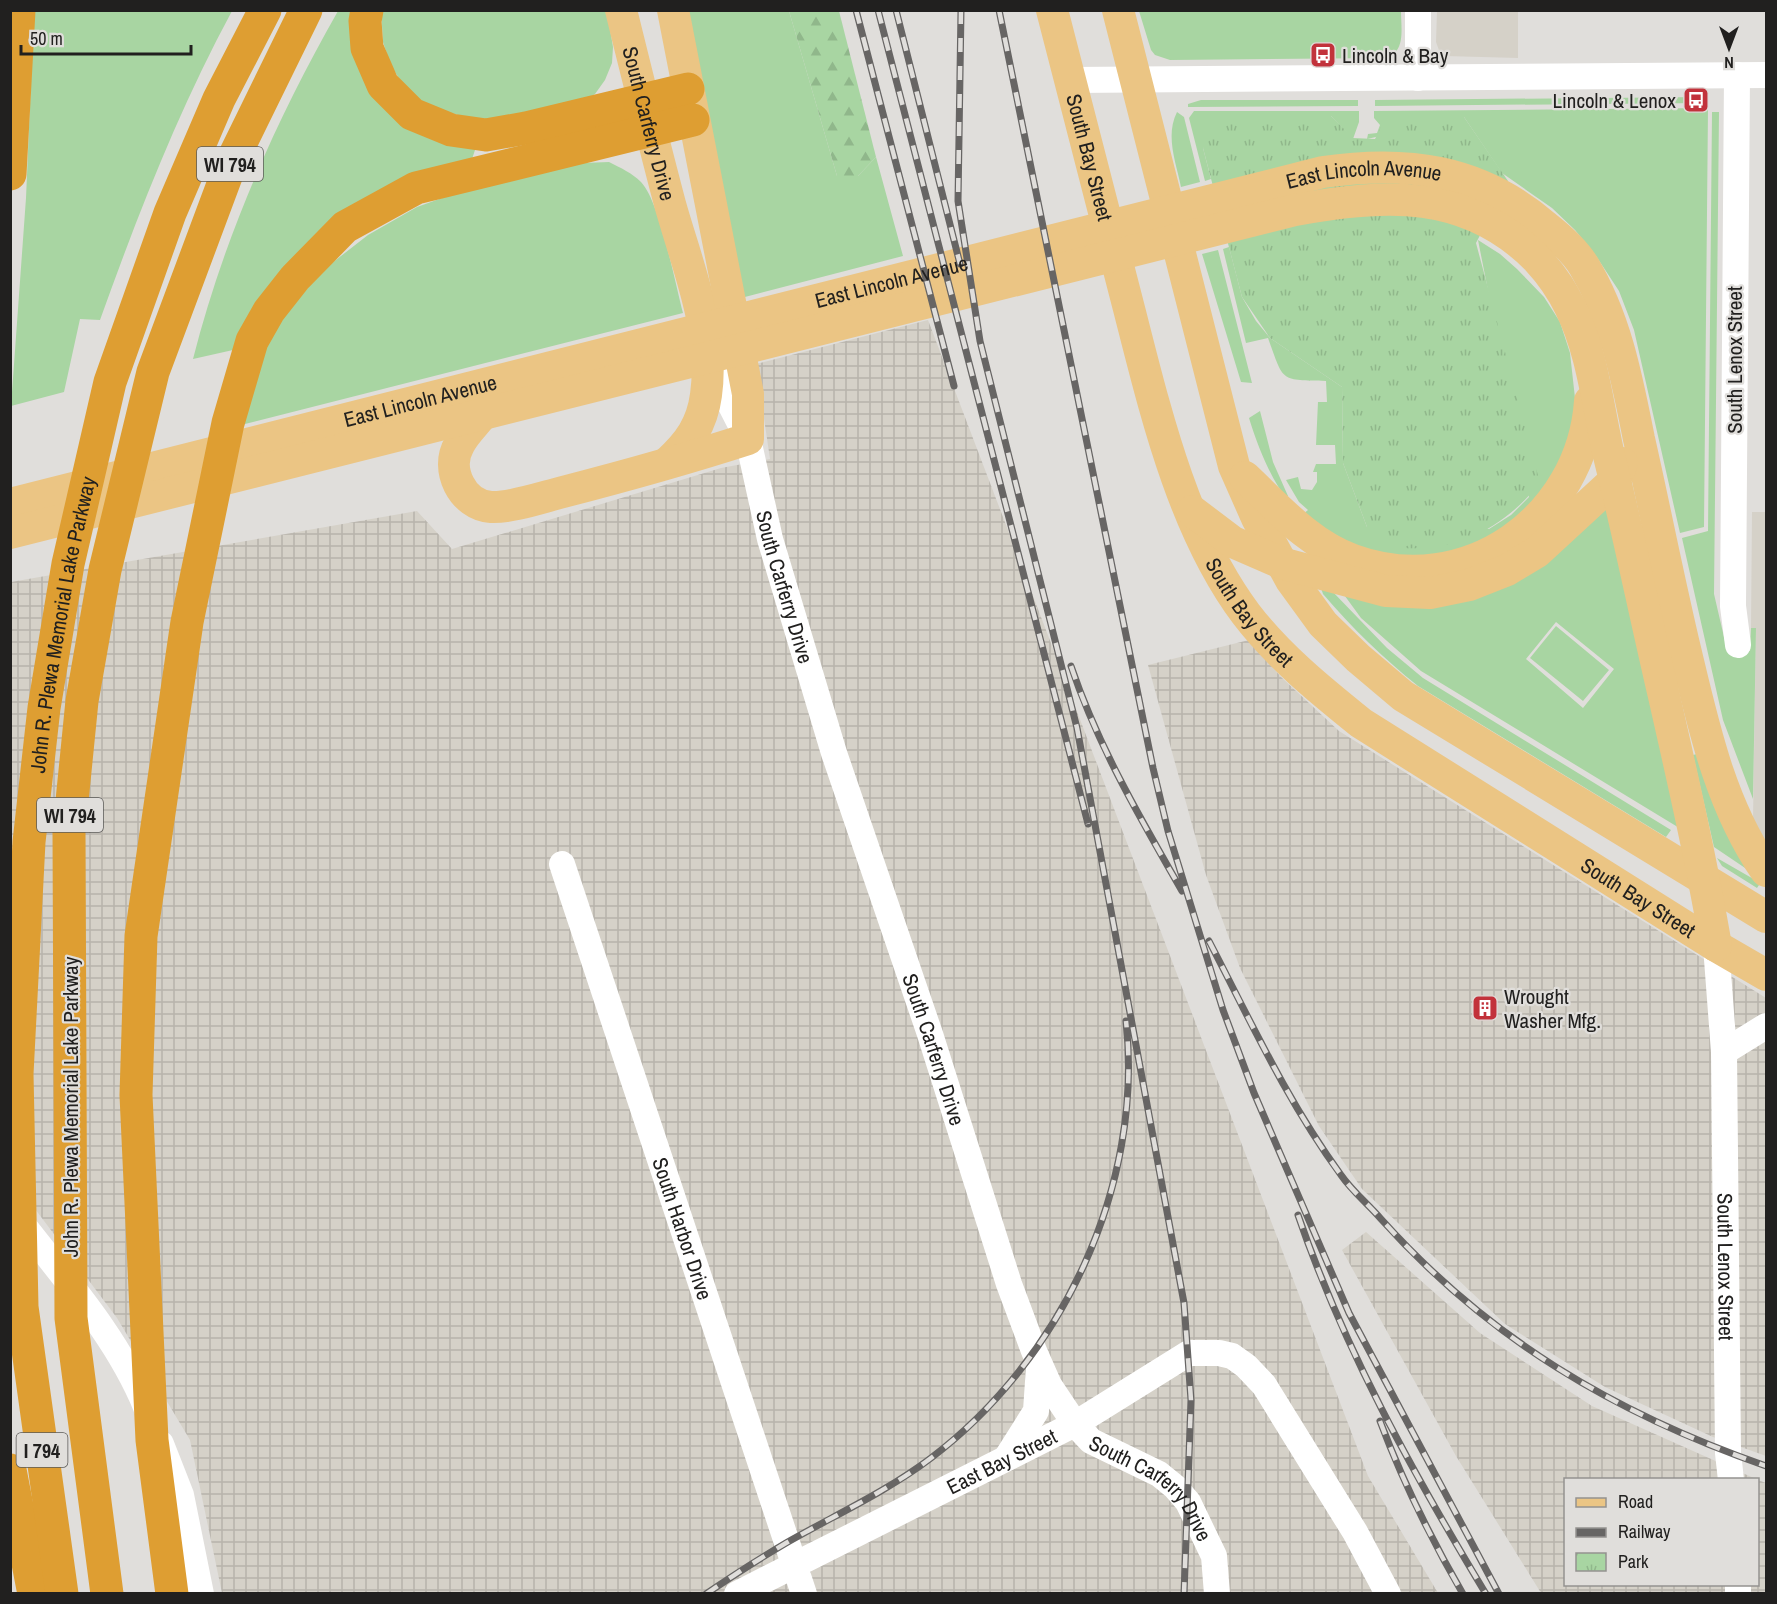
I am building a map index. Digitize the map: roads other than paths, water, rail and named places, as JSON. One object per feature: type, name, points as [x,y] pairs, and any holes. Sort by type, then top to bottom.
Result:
[{"type":"highway","points":[[10,174],[19,10]]},
{"type":"highway","name":"John R. Plewa Memorial Lake Parkway","points":[[62,1593],[22,1307],[17,1074],[31,831],[44,708],[68,564],[110,382],[129,322],[170,213],[219,99],[265,10]]},
{"type":"highway","name":"John R. Plewa Memorial Lake Parkway","points":[[107,1593],[71,1317],[69,831],[82,701],[105,570],[153,372],[231,164],[306,10]]},
{"type":"highway","points":[[367,10],[367,48],[383,85],[412,114],[451,130],[486,135],[526,128],[643,99],[691,105]]},
{"type":"highway","points":[[172,1593],[152,1440],[136,1095],[141,936],[187,622],[228,423],[252,341],[269,311],[295,278],[345,227],[416,188],[650,131],[691,105]]},
{"type":"highway","points":[[10,1470],[34,1593]]},
{"type":"main road","name":"South Carferry Drive","points":[[621,10],[650,131],[707,339]]},
{"type":"main road","name":"South Carferry Drive","points":[[673,10],[748,394],[748,439]]},
{"type":"main road","name":"South Bay Street","points":[[1052,10],[1158,423],[1188,508],[1212,557],[1245,613],[1311,683],[1361,723],[1716,946],[1767,975]]},
{"type":"main road","points":[[1118,10],[1234,466],[1257,518],[1281,563],[1323,624],[1403,696],[1767,917]]},
{"type":"main road","name":"East Lincoln Avenue","points":[[10,533],[481,416],[616,364],[1323,172],[1367,166],[1409,166],[1456,175],[1503,195],[1529,212],[1555,234],[1583,264],[1609,314],[1637,426],[1706,736],[1725,796],[1750,848],[1767,871]]},
{"type":"main road","name":"East Lincoln Avenue","points":[[10,504],[1295,210],[1344,201],[1405,199],[1454,207],[1489,224],[1522,245],[1538,260],[1571,308],[1592,379],[1615,480],[1705,879],[1716,946]]},
{"type":"main road","points":[[664,466],[688,443],[700,424],[706,394],[707,339]]},
{"type":"main road","points":[[1234,466],[1297,527],[1323,546],[1353,560],[1387,569],[1419,570],[1454,566],[1491,554],[1524,533],[1549,506],[1566,482],[1583,445],[1592,379]]},
{"type":"main road","points":[[481,416],[458,446],[453,469],[460,488],[472,501],[490,507],[531,500],[664,466],[748,439]]},
{"type":"main road","points":[[1188,508],[1233,542],[1281,563],[1386,591],[1431,593],[1468,585],[1507,570],[1537,552],[1615,480],[1637,426]]},
{"type":"street","points":[[1418,10],[1418,78]]},
{"type":"street","name":"South Lenox Street","points":[[1737,75],[1733,606],[1738,645]]},
{"type":"street","points":[[1070,80],[1767,75]]},
{"type":"street","name":"South Carferry Drive","points":[[707,339],[726,396],[748,439],[770,539],[834,753],[930,1034],[1009,1284],[1039,1361],[1049,1385],[1075,1424],[1091,1441],[1159,1474],[1175,1487],[1196,1515],[1214,1556],[1217,1593]]},
{"type":"street","name":"South Harbor Drive","points":[[562,864],[804,1593]]},
{"type":"street","name":"South Lenox Street","points":[[1716,946],[1724,1052],[1728,1453],[1731,1478]]},
{"type":"street","points":[[1724,1052],[1767,1026]]},
{"type":"street","points":[[10,1209],[102,1329],[133,1375],[181,1495],[201,1593]]},
{"type":"street","name":"East Bay Street","points":[[737,1593],[1075,1424],[1189,1353],[1219,1353],[1232,1356],[1246,1366],[1264,1385],[1355,1532],[1388,1593]]},
{"type":"street","points":[[1006,1458],[1036,1411],[1039,1361]]},
{"type":"railway","points":[[856,10],[954,386]]},
{"type":"railway","points":[[878,10],[1088,824]]},
{"type":"railway","points":[[896,10],[960,264]]},
{"type":"railway","points":[[961,10],[958,201],[980,341],[1077,728],[1184,1303],[1191,1400],[1184,1594]]},
{"type":"railway","points":[[999,10],[1153,768],[1168,831],[1223,1010],[1254,1093],[1349,1313],[1499,1594]]},
{"type":"railway","points":[[1071,666],[1107,753],[1182,891]]},
{"type":"railway","points":[[1209,941],[1270,1061],[1322,1147],[1350,1187],[1422,1262],[1465,1301],[1510,1336],[1557,1368],[1657,1422],[1766,1466]]},
{"type":"railway","points":[[706,1594],[786,1543],[878,1492],[931,1458],[978,1418],[1019,1371],[1055,1320],[1084,1264],[1107,1206],[1122,1145],[1128,1083],[1126,1021]]},
{"type":"railway","points":[[1298,1215],[1316,1265],[1358,1362],[1432,1503],[1486,1594]]},
{"type":"railway","points":[[1380,1421],[1418,1509],[1463,1594]]},
{"type":"place","name":"Lincoln & Bay","points":[[1323,55]]},
{"type":"place","name":"Lincoln & Lenox","points":[[1696,100]]},
{"type":"place","name":"Wrought Washer Mfg.","points":[[1485,1008]]}]
